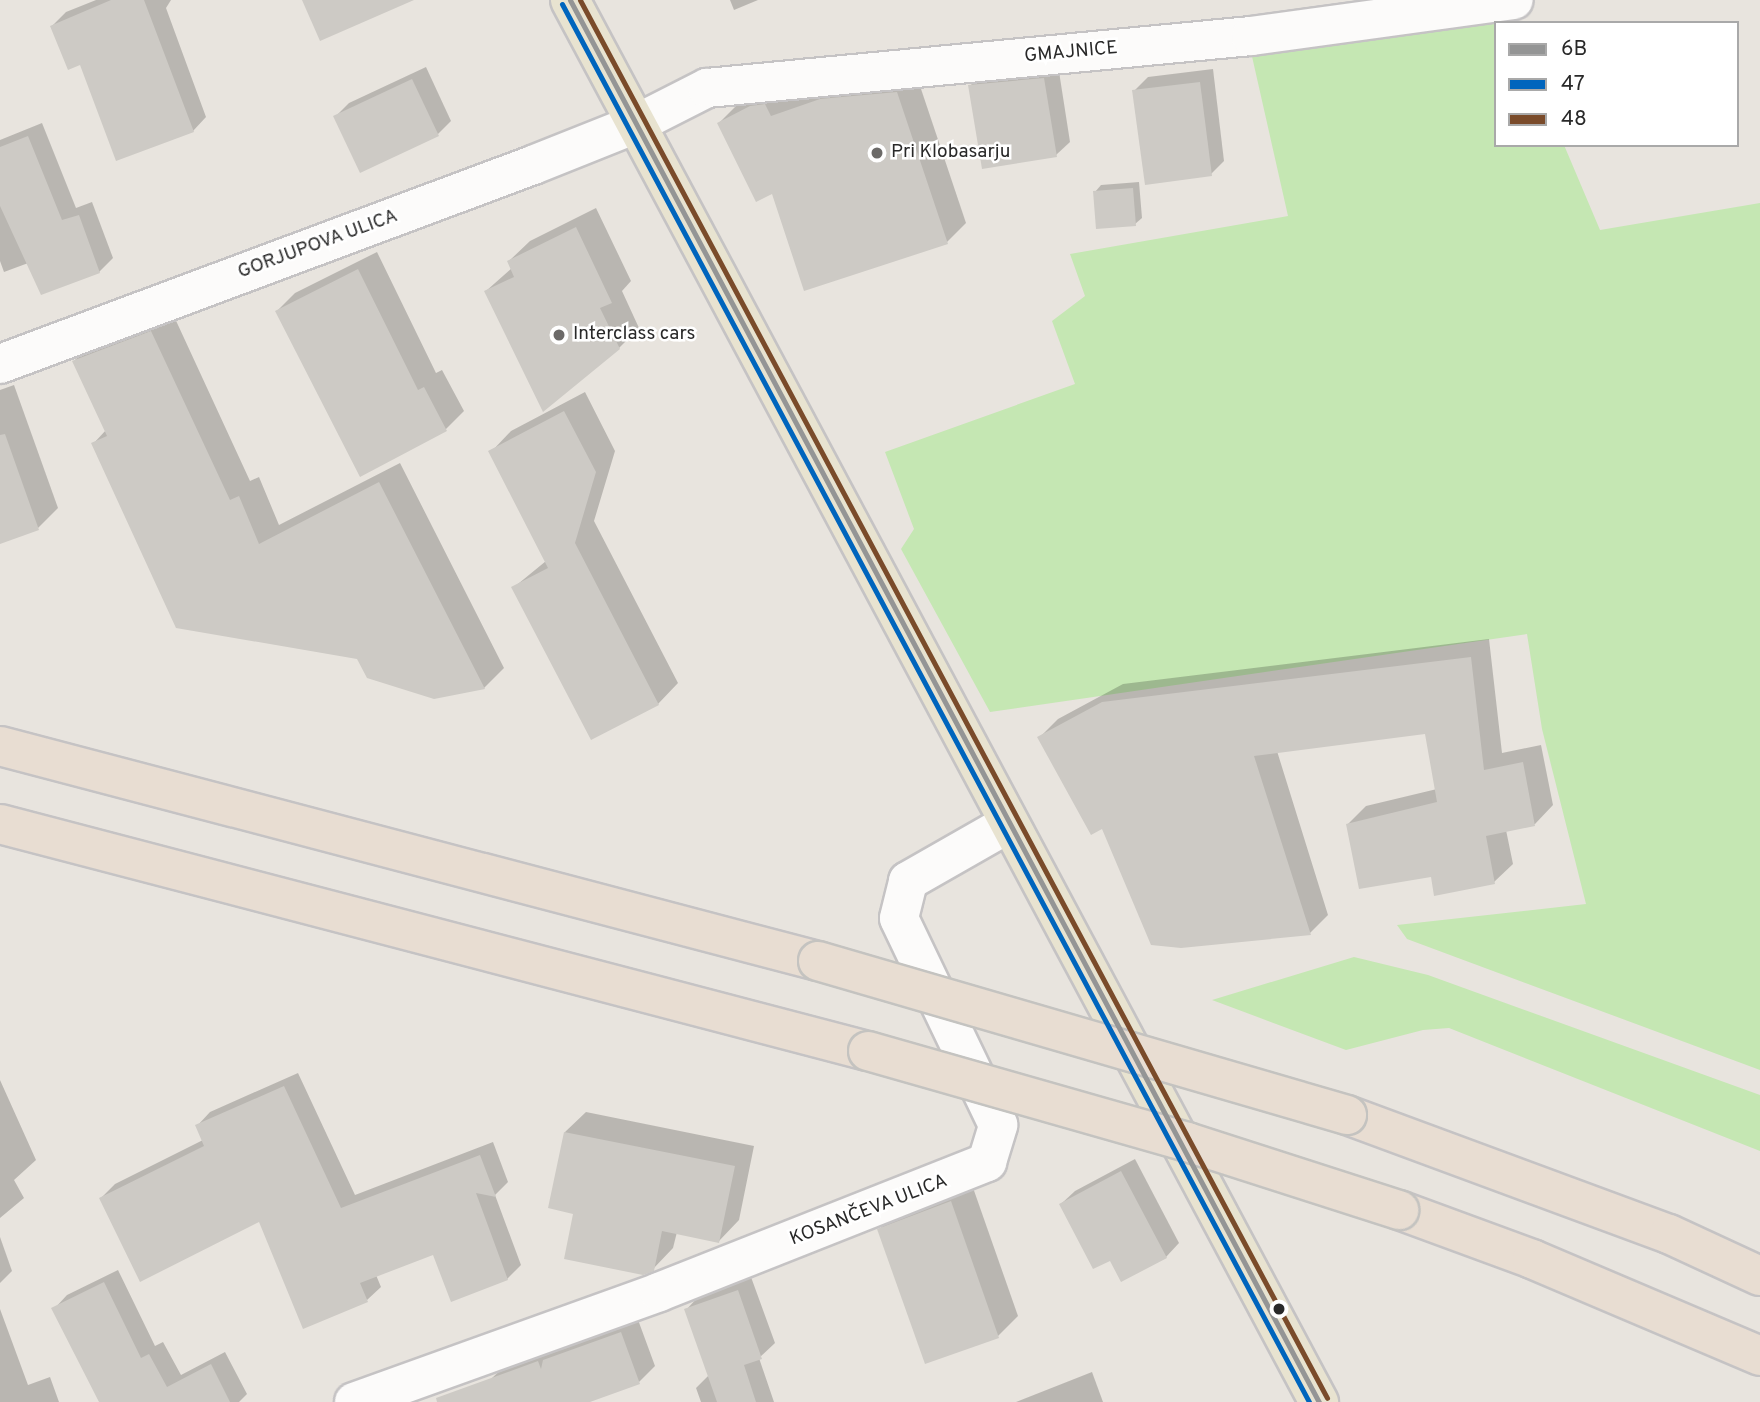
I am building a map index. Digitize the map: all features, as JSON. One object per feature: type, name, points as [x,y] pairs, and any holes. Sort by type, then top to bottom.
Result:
[{"type":"highway","points":[[0,746],[1046,1023],[1347,1115],[1669,1234],[1760,1276]]},
{"type":"highway","points":[[0,824],[868,1051],[1174,1138],[1399,1210],[1532,1259],[1760,1356]]},
{"type":"main road","points":[[570,0],[1319,1402]]},
{"type":"street","name":"GMAJNICE","points":[[636,124],[707,88],[1251,36],[1514,0]]},
{"type":"street","name":"GORJUPOVA ULICA","points":[[0,364],[636,124]]},
{"type":"street","name":"KOSANČEVA ULICA","points":[[354,1402],[659,1292],[987,1162],[998,1125],[899,918],[908,881],[1008,824]]},
{"type":"green space","points":[[1509,18],[1510,21],[1494,21],[1494,147],[1565,147],[1600,230],[1760,203],[1760,1070],[1407,939],[1397,925],[1586,904],[1542,729],[1527,634],[990,712],[901,549],[914,529],[885,452],[1075,384],[1052,321],[1085,296],[1070,254],[1288,216],[1251,52]]},
{"type":"green space","points":[[1354,957],[1428,975],[1760,1095],[1760,1151],[1449,1028],[1423,1030],[1346,1050],[1212,1000]]},
{"type":"building","points":[[111,0],[144,0],[194,132],[116,161],[80,65],[68,70],[50,26]]},
{"type":"building","points":[[302,0],[414,0],[320,41]]},
{"type":"building","points":[[1044,78],[1057,157],[982,169],[968,85]]},
{"type":"building","points":[[412,79],[439,136],[360,173],[333,116]]},
{"type":"building","points":[[1200,82],[1212,176],[1145,185],[1132,90]]},
{"type":"building","name":"Pri Klobasarju","points":[[897,92],[948,244],[804,291],[772,194],[756,202],[717,123],[750,106],[765,104],[771,116],[820,99]]},
{"type":"building","points":[[28,136],[62,220],[79,215],[100,273],[41,295],[0,206],[0,147]]},
{"type":"building","points":[[1133,188],[1136,226],[1096,229],[1093,191]]},
{"type":"building","points":[[576,227],[612,303],[600,308],[620,349],[543,412],[484,291],[514,277],[507,261]]},
{"type":"building","points":[[358,269],[418,390],[424,387],[447,431],[360,477],[275,311]]},
{"type":"building","points":[[151,331],[230,500],[239,496],[259,544],[379,482],[485,689],[434,699],[367,678],[357,659],[176,628],[91,443],[107,436],[72,361]]},
{"type":"building","points":[[564,411],[596,472],[575,543],[659,705],[591,740],[511,587],[548,568],[488,451]]},
{"type":"building","points":[[5,434],[39,530],[0,544],[0,435]]},
{"type":"building","points":[[1471,657],[1484,770],[1523,762],[1535,826],[1486,836],[1495,884],[1434,896],[1431,877],[1359,889],[1346,824],[1437,802],[1425,734],[1254,756],[1311,935],[1181,948],[1151,945],[1102,829],[1091,835],[1037,737],[1102,702]]},
{"type":"building","points":[[284,1086],[341,1208],[480,1155],[496,1197],[476,1193],[508,1280],[451,1302],[433,1255],[360,1283],[368,1302],[303,1329],[259,1222],[140,1282],[99,1198],[204,1146],[195,1125]]},
{"type":"building","points":[[564,1132],[735,1166],[719,1243],[662,1231],[654,1271],[643,1275],[564,1259],[573,1214],[548,1208]]},
{"type":"building","points":[[1121,1171],[1167,1258],[1121,1282],[1110,1261],[1093,1269],[1059,1204]]},
{"type":"building","points":[[951,1201],[999,1338],[925,1364],[877,1229]]},
{"type":"building","points":[[104,1282],[141,1358],[149,1354],[167,1387],[211,1364],[230,1402],[99,1402],[51,1308]]},
{"type":"building","points":[[738,1290],[762,1359],[744,1365],[756,1402],[717,1402],[684,1309]]},
{"type":"building","points":[[621,1332],[640,1384],[590,1402],[437,1402],[436,1398],[538,1361],[541,1369],[543,1360]]},
{"type":"transit line","name":"6B","points":[[570,0],[1319,1402]]},
{"type":"transit line","name":"48","points":[[580,0],[1327,1398]]},
{"type":"transit line","name":"47","points":[[562,4],[1309,1402]]},
{"type":"place","name":"Pri Klobasarju","points":[[877,153]]},
{"type":"place","name":"Interclass cars","points":[[559,335]]}]
